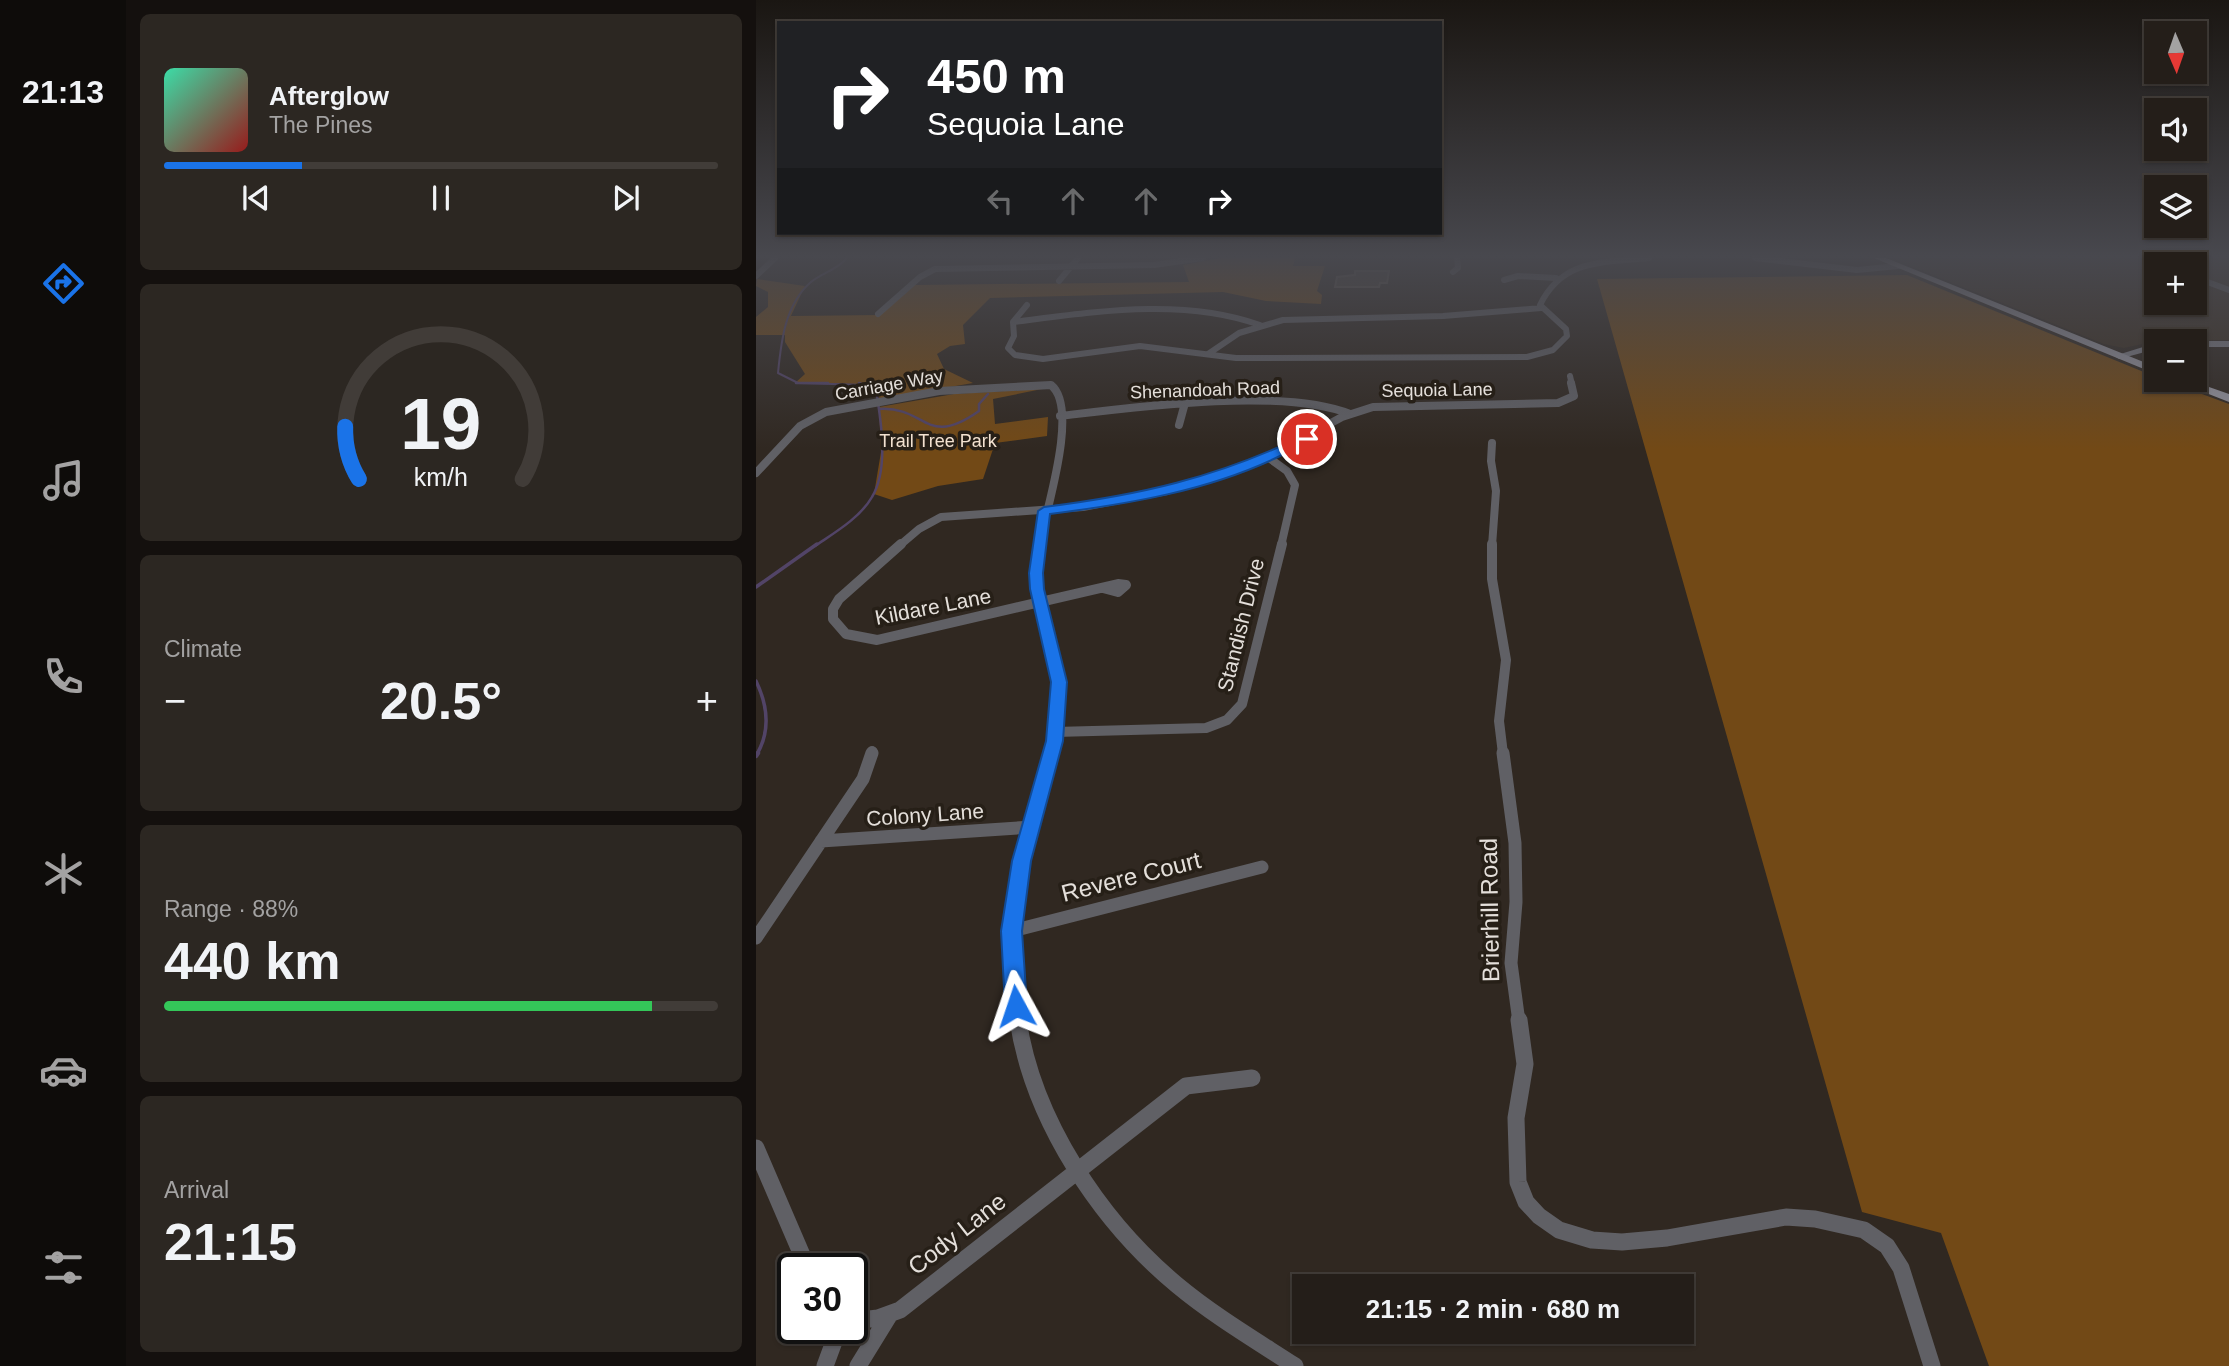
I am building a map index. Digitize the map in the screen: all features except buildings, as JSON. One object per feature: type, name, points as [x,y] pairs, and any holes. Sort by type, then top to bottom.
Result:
[{"type":"main road","points":[[2035,322],[2144,366]]},
{"type":"main road","points":[[2207,390],[2229,398]]},
{"type":"street","points":[[1013,322],[1014,336],[1008,351],[1023,357],[1054,359],[1140,346],[1242,358],[1517,358],[1553,350],[1565,340],[1566,329],[1557,322]]},
{"type":"street","points":[[1251,322],[1260,325]]},
{"type":"street","points":[[1208,354],[1239,334],[1276,322]]},
{"type":"street","points":[[2207,344],[2229,344]]},
{"type":"street","points":[[2119,356],[2144,349]]},
{"type":"street","name":"Sequoia Lane","points":[[836,626],[833,609],[839,599],[931,521],[952,514],[1083,508],[1167,491],[1269,458],[1350,414],[1387,406],[1565,401],[1574,396],[1570,376]]},
{"type":"street","name":"Carriage Way","points":[[756,473],[806,421],[826,412],[861,405],[970,388],[1051,385],[1058,394],[1060,416]]},
{"type":"street","points":[[1179,425],[1185,403]]},
{"type":"street","name":"Shenandoah Road","points":[[1060,416],[1185,403],[1306,404],[1333,407],[1350,414]]},
{"type":"street","points":[[1060,416],[1058,461],[1044,511],[1036,573],[1040,603],[1059,682],[1055,732],[1050,766],[1022,861],[1012,931],[1016,1006],[1024,1047],[1058,1138],[1078,1171],[1119,1225],[1160,1270],[1214,1312],[1295,1366]]},
{"type":"street","name":"Brierhill Road","points":[[1492,443],[1490,461],[1496,491],[1492,514],[1492,579],[1506,660],[1499,721],[1516,844],[1516,901],[1511,963],[1525,1064],[1516,1118],[1516,1153],[1518,1182],[1526,1202],[1538,1216],[1559,1230],[1592,1240],[1622,1242],[1667,1238],[1786,1217],[1844,1224],[1864,1230],[1887,1246],[1901,1268],[1931,1366]]},
{"type":"street","name":"Standish Drive","points":[[1055,732],[1206,729],[1224,723],[1237,713],[1242,704],[1295,491],[1295,485],[1287,470],[1269,458]]},
{"type":"street","name":"Kildare Lane","points":[[836,626],[846,634],[877,640],[1103,588]]},
{"type":"street","points":[[756,938],[863,779],[872,751]]},
{"type":"street","name":"Colony Lane","points":[[821,841],[1032,827]]},
{"type":"street","name":"Revere Court","points":[[1012,931],[1262,867]]},
{"type":"street","name":"Cody Lane","points":[[868,1319],[900,1310],[1186,1086],[1252,1078]]},
{"type":"street","points":[[756,1148],[801,1253]]},
{"type":"street","points":[[858,1366],[890,1314]]},
{"type":"street","points":[[825,1366],[833,1344]]},
{"type":"shaded area","points":[[2049,322],[2229,322],[2229,340],[2207,340],[2207,329],[2144,329],[2144,344],[2124,348],[2104,344]]},
{"type":"green space","points":[[756,322],[966,322],[963,325],[965,344],[950,346],[937,354],[944,369],[973,383],[880,399],[872,386],[863,384],[795,383],[805,374],[785,342],[785,335],[756,335]]},
{"type":"green space","points":[[1609,322],[2021,322],[2144,372],[2144,392],[2196,392],[2229,404],[2229,1366],[1989,1366],[1941,1233],[1862,1212]]},
{"type":"green space","name":"Trail Tree Park","points":[[1042,389],[993,399],[995,424],[1048,417],[1047,436],[995,443],[983,479],[938,486],[892,500],[874,494],[881,452],[879,407],[954,394]]},
{"type":"waterway","points":[[787,322],[778,373],[798,383]]},
{"type":"waterway","points":[[798,383],[828,383]]},
{"type":"waterway","points":[[798,383],[864,385]]},
{"type":"waterway","points":[[859,383],[864,385]]},
{"type":"waterway","points":[[864,385],[876,390],[879,409]]},
{"type":"waterway","points":[[879,409],[907,413],[936,426],[947,426],[961,422],[979,411],[979,404],[988,394]]},
{"type":"waterway","points":[[815,546],[861,512],[872,497],[882,459],[879,409]]},
{"type":"waterway","points":[[756,587],[817,544]]},
{"type":"waterway","points":[[756,681],[766,718],[764,736],[757,754]]},
{"type":"route","points":[[1016,1006],[1012,931],[1026,842],[1055,741],[1059,682],[1037,589],[1036,573],[1044,511],[1083,508],[1200,482],[1261,461],[1307,439]]}]
